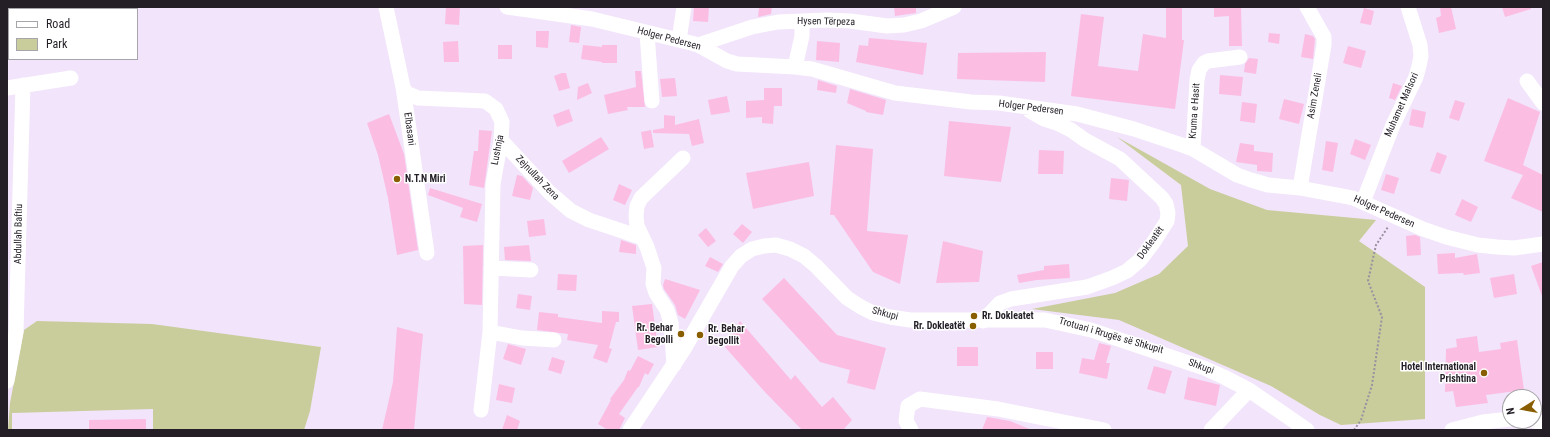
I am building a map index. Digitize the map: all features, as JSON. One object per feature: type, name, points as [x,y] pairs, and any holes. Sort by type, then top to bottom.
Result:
[{"type":"street","name":"Elbasani","points":[[386,7],[403,87],[427,253]]},
{"type":"street","name":"Holger Pedersen","points":[[507,7],[592,19],[679,40],[698,45],[727,61],[737,64],[812,69],[895,93],[1054,110],[1100,119],[1193,149],[1220,166],[1244,177],[1268,185],[1300,188],[1342,195],[1363,202],[1423,229],[1446,237],[1478,245],[1514,248],[1543,244]]},
{"type":"street","points":[[679,40],[684,7]]},
{"type":"street","name":"Hysen Tërpeza","points":[[698,45],[752,27],[778,22],[802,20],[850,21],[887,26],[904,25],[921,21],[954,7]]},
{"type":"street","name":"Asim Zeneli","points":[[1300,188],[1324,45],[1324,36],[1307,7]]},
{"type":"street","name":"Muhamet Malsori","points":[[1363,202],[1393,125],[1416,77],[1419,66],[1420,45],[1408,7]]},
{"type":"street","points":[[795,67],[802,36],[802,20]]},
{"type":"street","points":[[647,33],[652,101]]},
{"type":"street","name":"Kruma e Hasit","points":[[1193,149],[1197,80],[1199,70],[1204,63],[1208,61],[1240,57]]},
{"type":"street","points":[[7,88],[71,78]]},
{"type":"street","points":[[1527,81],[1543,103]]},
{"type":"street","name":"Abdullah Baftiu","points":[[7,382],[16,332],[12,301],[23,85]]},
{"type":"street","name":"Lushnja","points":[[403,87],[406,93],[418,98],[479,100],[490,104],[496,109],[502,122],[501,140],[493,184],[490,332],[480,410]]},
{"type":"street","name":"Dokleatët","points":[[983,321],[1000,302],[1011,298],[1087,287],[1127,271],[1144,254],[1167,221],[1168,213],[1166,204],[1162,198],[1120,159],[1065,127],[1044,119],[1024,107]]},
{"type":"street","name":"Zejnullah Zena","points":[[501,140],[550,193],[571,211],[589,220],[643,238]]},
{"type":"street","points":[[674,365],[671,323],[667,310],[656,293],[653,284],[654,268],[647,247],[637,226],[636,216],[637,206],[641,198],[683,158]]},
{"type":"street","name":"Shkupi","points":[[630,430],[674,365],[732,266],[741,256],[752,249],[776,245],[790,249],[804,256],[816,266],[847,298],[861,307],[873,312],[890,317],[910,320],[1045,320],[1090,330],[1224,376],[1249,390],[1307,430]]},
{"type":"street","points":[[491,268],[530,270]]},
{"type":"street","points":[[490,332],[522,338],[554,340]]},
{"type":"street","points":[[1211,430],[1249,390]]},
{"type":"street","points":[[911,430],[906,421],[908,406],[920,399],[998,409],[1104,430]]},
{"type":"street","points":[[1452,430],[1482,422],[1502,420]]},
{"type":"path","points":[[1354,430],[1361,420],[1372,385],[1382,317],[1368,280],[1376,245],[1394,215]]},
{"type":"green space","points":[[1117,137],[1210,189],[1267,210],[1376,220],[1359,241],[1425,287],[1425,419],[1341,425],[1320,415],[1271,386],[1119,320],[1032,309],[1115,293],[1159,274],[1188,246],[1181,185]]},
{"type":"green space","points":[[37,321],[152,324],[321,347],[310,411],[304,430],[153,430],[153,409],[12,413],[12,430],[8,430],[10,403],[24,330]]},
{"type":"building","points":[[446,7],[460,7],[459,25],[445,24]]},
{"type":"building","points":[[694,7],[709,7],[708,22],[693,21]]},
{"type":"building","points":[[759,7],[772,7],[771,14],[758,17]]},
{"type":"building","points":[[894,7],[916,7],[916,13],[895,16]]},
{"type":"building","points":[[1166,7],[1182,7],[1182,40],[1184,40],[1175,109],[1071,96],[1081,14],[1104,17],[1098,66],[1138,71],[1143,34],[1166,38]]},
{"type":"building","points":[[1214,7],[1241,7],[1242,46],[1229,46],[1229,16],[1214,17]]},
{"type":"building","points":[[1440,7],[1451,7],[1456,29],[1439,33],[1436,18],[1441,16]]},
{"type":"building","points":[[1502,7],[1531,7],[1531,9],[1505,17]]},
{"type":"building","points":[[1364,8],[1374,11],[1371,25],[1360,23]]},
{"type":"building","points":[[571,25],[581,27],[579,43],[569,42]]},
{"type":"building","points":[[536,31],[549,31],[548,48],[536,47]]},
{"type":"building","points":[[1269,33],[1280,34],[1279,44],[1268,42]]},
{"type":"building","points":[[1305,34],[1313,36],[1315,39],[1313,59],[1301,57]]},
{"type":"building","points":[[869,38],[927,43],[923,75],[856,62],[859,45],[868,46]]},
{"type":"building","points":[[458,41],[459,62],[444,62],[443,42]]},
{"type":"building","points":[[817,41],[840,43],[839,62],[816,60]]},
{"type":"building","points":[[498,45],[512,45],[512,59],[498,59]]},
{"type":"building","points":[[583,45],[602,47],[602,45],[617,45],[617,63],[602,63],[581,59]]},
{"type":"building","points":[[1348,46],[1366,51],[1361,68],[1343,63]]},
{"type":"building","points":[[1046,52],[1045,82],[957,79],[958,53]]},
{"type":"building","points":[[1249,58],[1258,59],[1256,74],[1244,72],[1245,64]]},
{"type":"building","points":[[635,71],[641,71],[645,107],[627,107],[628,110],[608,114],[604,95],[636,87]]},
{"type":"building","points":[[566,73],[570,88],[559,91],[554,76]]},
{"type":"building","points":[[1220,75],[1243,77],[1241,96],[1219,94]]},
{"type":"building","points":[[675,78],[677,96],[662,97],[660,79]]},
{"type":"building","points":[[818,80],[837,86],[836,93],[817,90]]},
{"type":"building","points":[[588,83],[592,93],[577,100],[578,87]]},
{"type":"building","points":[[1393,83],[1402,86],[1395,100],[1389,98]]},
{"type":"building","points":[[764,88],[782,88],[782,106],[774,106],[773,124],[762,123],[762,117],[746,118],[746,101],[764,100]]},
{"type":"building","points":[[850,89],[886,100],[883,115],[866,112],[847,103]]},
{"type":"building","points":[[727,96],[730,112],[711,115],[708,100]]},
{"type":"building","points":[[1508,98],[1540,112],[1523,165],[1543,175],[1543,212],[1511,198],[1523,175],[1484,161]]},
{"type":"building","points":[[1284,99],[1304,104],[1299,124],[1279,119]]},
{"type":"building","points":[[1455,100],[1465,103],[1459,121],[1449,118]]},
{"type":"building","points":[[1242,102],[1257,104],[1255,123],[1240,121]]},
{"type":"building","points":[[569,109],[573,121],[557,127],[553,115]]},
{"type":"building","points":[[1412,109],[1426,112],[1423,128],[1409,125]]},
{"type":"building","name":"N.T.N Miri","points":[[389,114],[404,154],[418,250],[397,255],[388,198],[378,155],[367,123]]},
{"type":"building","points":[[664,115],[675,116],[675,125],[699,119],[704,143],[692,146],[689,134],[653,133],[653,130],[664,128]]},
{"type":"building","points":[[949,121],[1011,127],[1001,182],[944,176]]},
{"type":"building","points":[[479,130],[492,131],[484,188],[469,185],[474,151],[478,151]]},
{"type":"building","points":[[651,130],[654,147],[644,149],[641,132]]},
{"type":"building","points":[[601,137],[609,149],[569,173],[562,161]]},
{"type":"building","points":[[1355,139],[1371,145],[1365,160],[1350,154]]},
{"type":"building","points":[[1326,141],[1338,143],[1333,172],[1322,170]]},
{"type":"building","points":[[1240,143],[1254,145],[1254,151],[1273,153],[1272,172],[1257,171],[1257,165],[1236,162]]},
{"type":"building","points":[[836,145],[873,149],[867,231],[908,235],[900,284],[873,272],[834,215],[830,215]]},
{"type":"building","points":[[1039,150],[1064,151],[1063,174],[1038,174]]},
{"type":"building","points":[[1437,152],[1447,156],[1440,174],[1430,171]]},
{"type":"building","points":[[809,162],[814,196],[753,209],[746,173]]},
{"type":"building","points":[[1386,174],[1399,178],[1394,194],[1381,190]]},
{"type":"building","points":[[517,175],[522,176],[533,188],[530,200],[512,196]]},
{"type":"building","points":[[1111,178],[1129,180],[1127,201],[1109,199]]},
{"type":"building","points":[[619,184],[632,190],[625,205],[613,200]]},
{"type":"building","points":[[430,188],[482,204],[477,222],[460,217],[463,208],[428,195]]},
{"type":"building","points":[[1462,199],[1478,207],[1471,222],[1455,215]]},
{"type":"building","points":[[544,219],[546,235],[529,237],[527,221]]},
{"type":"building","points":[[742,224],[752,232],[743,243],[733,234]]},
{"type":"building","points":[[706,228],[716,241],[708,247],[698,235]]},
{"type":"building","points":[[1415,235],[1420,237],[1421,255],[1407,256],[1406,236]]},
{"type":"building","points":[[621,240],[636,245],[636,254],[619,252]]},
{"type":"building","points":[[943,241],[983,251],[979,282],[936,283]]},
{"type":"building","points":[[483,245],[482,305],[464,304],[463,246]]},
{"type":"building","points":[[529,245],[531,261],[505,260],[504,247]]},
{"type":"building","points":[[1455,253],[1455,258],[1477,254],[1480,273],[1464,275],[1463,273],[1438,274],[1437,254]]},
{"type":"building","points":[[710,257],[723,264],[718,272],[705,266]]},
{"type":"building","points":[[1543,262],[1543,296],[1542,296],[1531,266]]},
{"type":"building","points":[[1069,264],[1070,278],[1037,280],[1019,283],[1017,275],[1044,270],[1044,266]]},
{"type":"building","points":[[558,274],[577,275],[576,291],[557,290]]},
{"type":"building","points":[[1514,274],[1517,294],[1494,298],[1490,278]]},
{"type":"building","points":[[784,278],[837,335],[886,348],[875,390],[847,383],[850,370],[820,362],[762,299]]},
{"type":"building","points":[[665,279],[700,290],[685,319],[678,315],[675,305],[664,289],[663,285]]},
{"type":"building","points":[[518,294],[532,296],[530,310],[516,308]]},
{"type":"building","points":[[652,304],[658,347],[638,350],[632,306]]},
{"type":"building","points":[[602,311],[619,312],[619,322],[616,322],[609,348],[612,349],[607,363],[593,358],[598,345],[567,340],[568,334],[537,330],[539,312],[558,314],[558,317],[602,323]]},
{"type":"building","points":[[740,321],[791,380],[795,375],[822,407],[833,397],[852,420],[843,430],[802,430],[764,391],[725,347]]},
{"type":"building","points":[[397,327],[423,334],[414,430],[382,430],[393,382]]},
{"type":"building","points":[[1477,336],[1479,352],[1501,349],[1500,343],[1517,340],[1524,389],[1502,389],[1502,393],[1486,395],[1488,403],[1456,407],[1453,391],[1445,392],[1446,349],[1457,347],[1456,339]]},
{"type":"building","points":[[1099,343],[1111,346],[1106,363],[1110,363],[1107,379],[1079,373],[1082,358],[1094,360]]},
{"type":"building","points":[[508,344],[526,349],[521,365],[503,359]]},
{"type":"building","points":[[957,347],[978,347],[978,366],[957,366]]},
{"type":"building","points":[[1036,352],[1053,352],[1053,369],[1036,369]]},
{"type":"building","points":[[638,356],[654,364],[648,375],[645,373],[639,387],[619,414],[625,418],[619,430],[608,430],[598,424],[611,400],[610,399],[624,380],[628,370],[630,371]]},
{"type":"building","points":[[552,357],[565,361],[561,374],[548,370]]},
{"type":"building","points":[[1154,366],[1172,371],[1165,394],[1147,389]]},
{"type":"building","points":[[1188,377],[1220,385],[1216,406],[1184,399]]},
{"type":"building","points":[[499,384],[515,388],[512,403],[496,400]]},
{"type":"building","points":[[507,415],[520,421],[517,430],[502,430]]},
{"type":"building","points":[[987,417],[1010,421],[1032,430],[982,430]]},
{"type":"building","points":[[146,419],[146,430],[89,430],[89,420]]},
{"type":"place","name":"N.T.N Miri","points":[[397,179]]},
{"type":"place","name":"Rr. Dokleatet","points":[[974,316]]},
{"type":"place","name":"Rr. Dokleatët","points":[[973,326]]},
{"type":"place","name":"Rr. Behar Begolli","points":[[681,334]]},
{"type":"place","name":"Rr. Behar Begollit","points":[[700,335]]},
{"type":"place","name":"Hotel International Prishtina","points":[[1484,373]]}]
